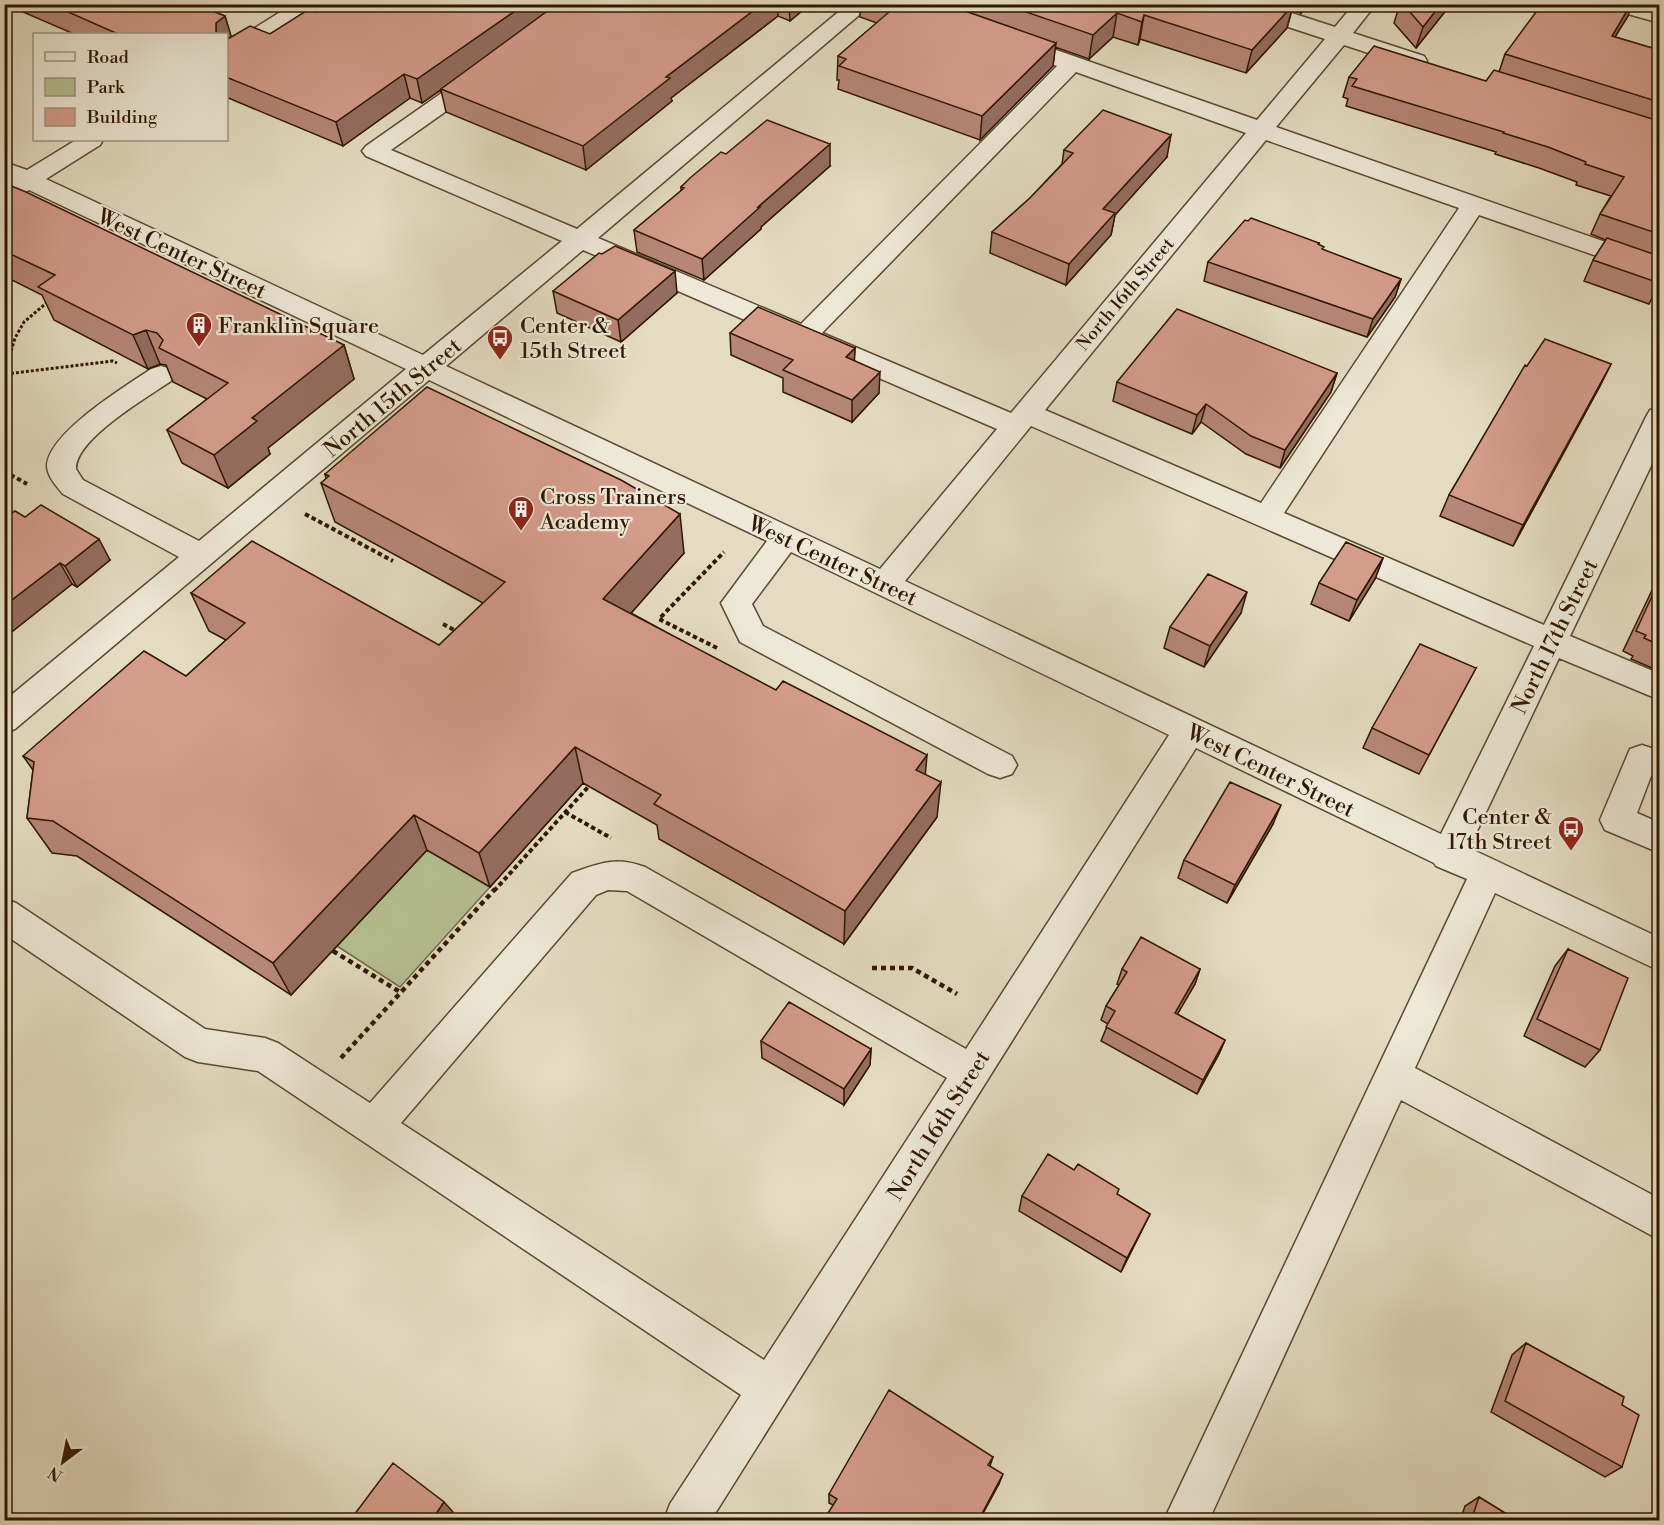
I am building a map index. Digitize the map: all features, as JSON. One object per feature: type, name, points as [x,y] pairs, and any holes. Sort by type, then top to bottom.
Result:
[{"type":"street","points":[[228,55],[309,4]]},
{"type":"street","name":"North 15th Street","points":[[4,720],[862,4]]},
{"type":"street","points":[[1241,4],[1434,66]]},
{"type":"street","name":"North 16th Street","points":[[885,584],[1366,4]]},
{"type":"street","points":[[1618,4],[1659,17]]},
{"type":"street","points":[[993,36],[1659,270]]},
{"type":"street","points":[[497,64],[374,152],[803,336],[1266,518],[1659,688]]},
{"type":"street","points":[[803,336],[1071,64]]},
{"type":"street","points":[[12,181],[90,141]]},
{"type":"street","name":"West Center Street","points":[[12,181],[427,369],[786,537],[1448,856],[1659,955]]},
{"type":"street","points":[[1266,518],[1473,205]]},
{"type":"street","points":[[157,378],[96,421],[78,438],[65,455],[62,471],[73,487],[202,556]]},
{"type":"street","name":"North 17th Street","points":[[1448,856],[1659,417]]},
{"type":"street","points":[[786,537],[736,603],[751,634],[1000,765]]},
{"type":"street","name":"North 16th Street","points":[[686,1521],[1190,730]]},
{"type":"street","points":[[1659,765],[1642,758],[1617,820],[1659,839]]},
{"type":"street","points":[[1186,1521],[1487,873]]},
{"type":"street","points":[[374,1126],[584,884],[607,875],[633,877],[972,1072]]},
{"type":"street","points":[[4,914],[198,1045],[265,1055],[770,1389]]},
{"type":"street","points":[[1393,1076],[1659,1221]]},
{"type":"path","points":[[50,300],[24,322],[15,338],[5,374],[113,361],[157,378]]},
{"type":"path","points":[[305,514],[393,561]]},
{"type":"path","points":[[443,624],[460,633]]},
{"type":"path","points":[[712,657],[719,649]]},
{"type":"path","points":[[314,1087],[589,786]]},
{"type":"path","points":[[333,951],[400,992]]},
{"type":"green space","points":[[427,850],[490,887],[400,987],[337,946]]},
{"type":"building","points":[[50,4],[195,4],[225,16],[216,23],[216,33],[116,33]]},
{"type":"building","points":[[329,4],[525,4],[417,79],[404,74],[336,122],[228,78],[228,39],[250,26],[270,34],[309,9],[317,12]]},
{"type":"building","points":[[557,4],[762,4],[666,77],[670,78],[583,146],[441,89]]},
{"type":"building","points":[[892,4],[945,4],[1056,43],[982,116],[839,66],[846,59],[838,56],[896,6]]},
{"type":"building","points":[[1003,4],[1293,5],[1252,50],[1144,15],[1142,22],[1117,13],[1093,35]]},
{"type":"building","points":[[1403,4],[1441,4],[1423,27]]},
{"type":"building","points":[[1549,4],[1631,4],[1612,36],[1659,50],[1659,102],[1505,54],[1539,8],[1546,9]]},
{"type":"building","points":[[1374,46],[1486,81],[1494,70],[1659,121],[1659,234],[1600,214],[1624,177],[1504,132],[1352,86],[1357,79],[1349,77]]},
{"type":"building","points":[[1103,110],[1171,135],[1103,209],[1115,213],[1069,264],[992,232],[1030,198],[1073,153],[1064,150]]},
{"type":"building","points":[[767,120],[830,144],[702,259],[634,230],[684,188],[681,187],[721,152],[726,154]]},
{"type":"building","points":[[4,183],[344,345],[252,418],[257,421],[214,455],[167,430],[228,383],[159,348],[163,340],[157,333],[146,330],[133,335],[38,287],[55,275],[4,251]]},
{"type":"building","points":[[1251,218],[1319,243],[1324,247],[1322,249],[1401,279],[1373,319],[1208,262],[1245,220],[1248,221]]},
{"type":"building","points":[[1607,238],[1659,256],[1659,283],[1593,260]]},
{"type":"building","points":[[615,246],[675,271],[618,320],[553,291],[599,253],[602,254]]},
{"type":"building","points":[[758,307],[855,348],[846,357],[880,372],[852,400],[783,370],[793,360],[730,333]]},
{"type":"building","points":[[1177,309],[1337,373],[1285,450],[1251,436],[1206,404],[1197,415],[1117,382]]},
{"type":"building","points":[[1545,339],[1611,364],[1523,525],[1449,495],[1525,365],[1527,366]]},
{"type":"building","points":[[427,387],[621,480],[680,514],[603,599],[776,690],[783,681],[927,755],[916,770],[941,782],[845,911],[654,804],[661,795],[575,747],[479,853],[414,815],[273,963],[53,821],[27,818],[34,762],[23,756],[144,651],[186,676],[245,623],[191,593],[252,541],[439,645],[505,582],[321,483],[329,476],[325,474]]},
{"type":"building","points":[[41,505],[99,539],[65,566],[60,563],[4,606],[4,519],[15,511],[25,517]]},
{"type":"building","points":[[1346,542],[1383,558],[1357,600],[1319,583]]},
{"type":"building","points":[[1208,574],[1247,592],[1210,646],[1170,627]]},
{"type":"building","points":[[1659,581],[1659,645],[1644,638],[1646,635],[1636,631]]},
{"type":"building","points":[[1420,644],[1476,668],[1429,755],[1372,728]]},
{"type":"building","points":[[1230,782],[1281,805],[1235,885],[1184,860]]},
{"type":"building","points":[[1141,937],[1200,969],[1175,1013],[1225,1040],[1203,1080],[1106,1027],[1115,1011],[1106,1006],[1127,972],[1122,969]]},
{"type":"building","points":[[1568,949],[1628,978],[1600,1050],[1537,1019]]},
{"type":"building","points":[[789,1002],[871,1049],[844,1089],[761,1041]]},
{"type":"building","points":[[1048,1154],[1074,1170],[1078,1164],[1119,1189],[1117,1194],[1150,1214],[1127,1258],[1022,1196]]},
{"type":"building","points":[[1526,1343],[1624,1397],[1622,1405],[1639,1415],[1622,1467],[1505,1401]]},
{"type":"building","points":[[889,1390],[993,1457],[988,1465],[1003,1474],[978,1521],[823,1521],[837,1499],[829,1494]]},
{"type":"building","points":[[393,1463],[444,1502],[431,1521],[353,1521],[351,1519]]},
{"type":"building","points":[[1479,1497],[1518,1521],[1471,1521]]},
{"type":"place","name":"Franklin Square","points":[[199,348]]},
{"type":"place","name":"Center & 15th Street","points":[[500,361]]},
{"type":"place","name":"Cross Trainers Academy","points":[[521,532]]},
{"type":"place","name":"Center & 17th Street","points":[[1571,852]]}]
